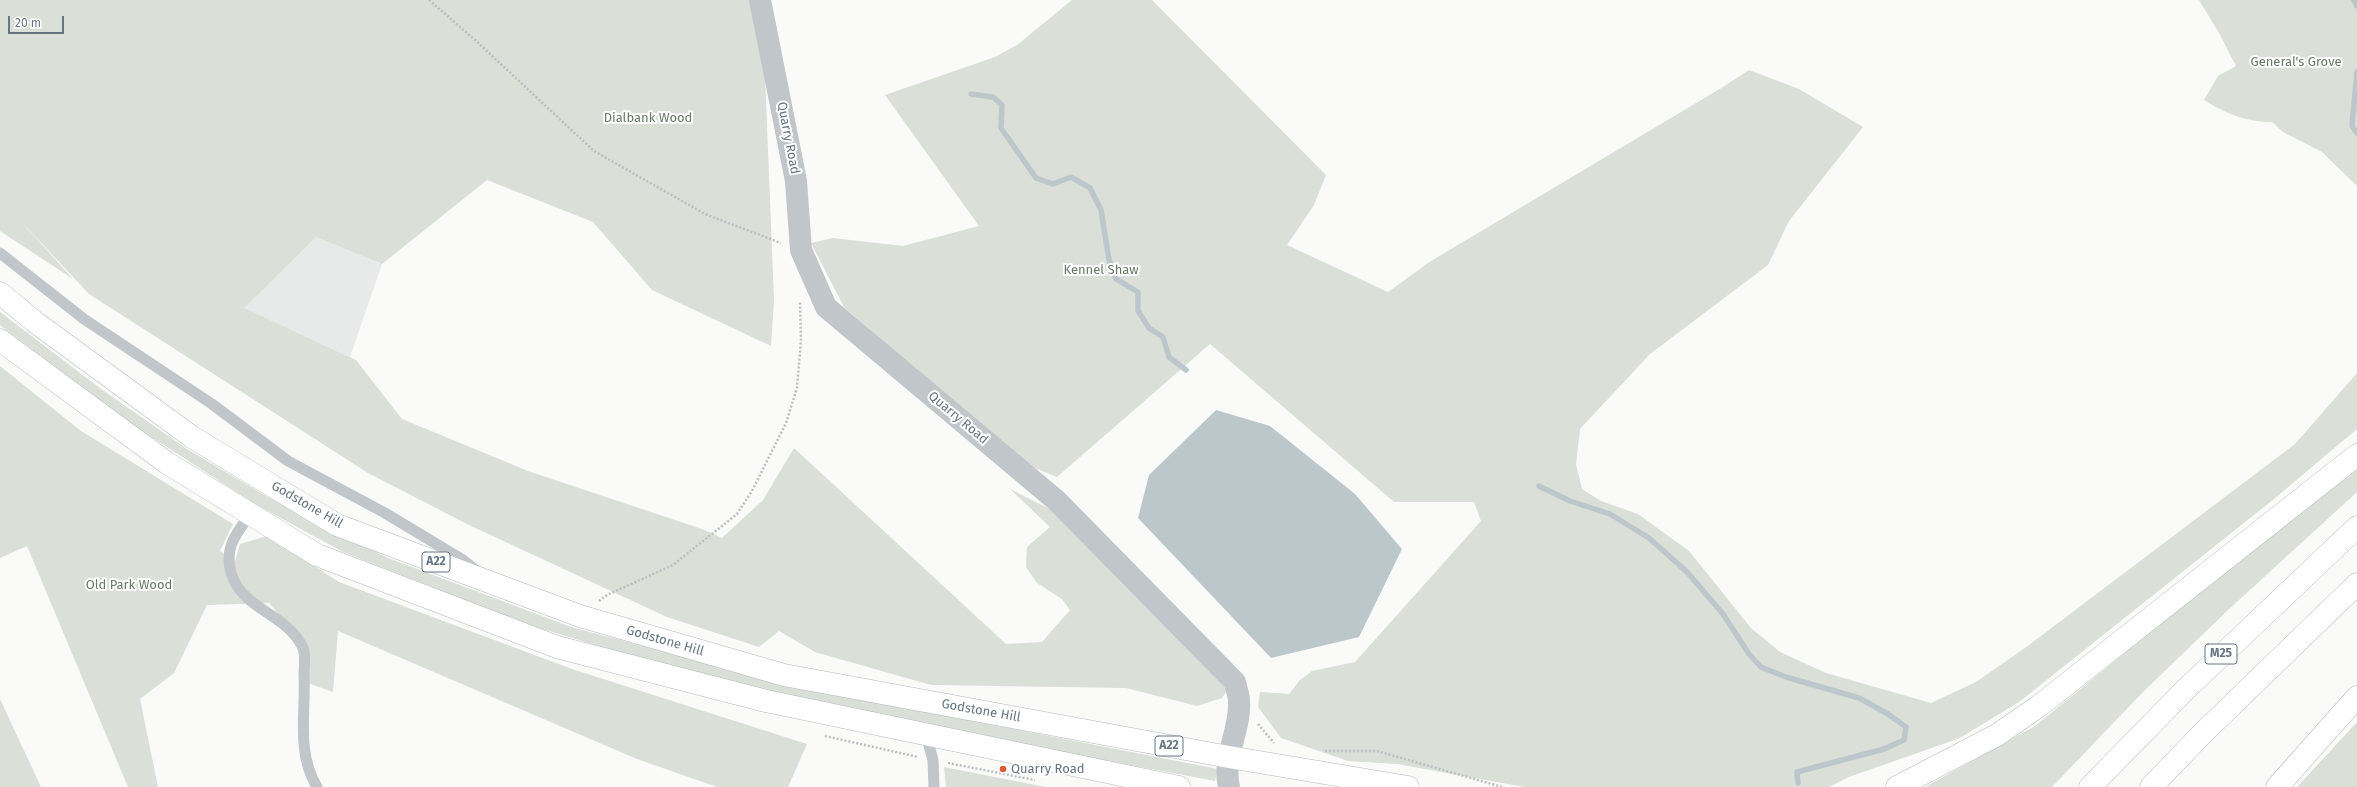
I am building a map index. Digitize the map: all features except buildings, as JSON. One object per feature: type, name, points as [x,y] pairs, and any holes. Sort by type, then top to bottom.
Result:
[{"type":"highway","name":"Godstone Hill","points":[[0,293],[36,322],[192,437],[337,525],[580,616],[784,675],[1229,757],[1408,787]]},
{"type":"highway","points":[[0,340],[167,463],[317,555],[557,647],[766,701],[926,735],[1136,783],[1179,787]]},
{"type":"highway","points":[[1897,787],[1997,735],[2039,706],[2357,455]]},
{"type":"highway","name":"M25","points":[[2090,787],[2185,690],[2357,527]]},
{"type":"highway","points":[[2151,787],[2208,728],[2357,584]]},
{"type":"highway","points":[[2277,787],[2357,697]]},
{"type":"street","name":"Quarry Road","points":[[760,0],[796,180],[800,250],[826,307],[1057,501],[1235,682],[1239,701],[1229,757],[1227,779],[1229,787]]},
{"type":"lane","points":[[0,253],[84,319],[212,404],[288,461],[384,513],[463,560],[495,585]]},
{"type":"lane","points":[[250,513],[228,550],[229,566],[234,581],[243,596],[295,634],[303,649],[304,754],[317,786]]},
{"type":"lane","points":[[926,735],[934,760],[934,787]]},
{"type":"path","points":[[429,0],[475,40],[594,151],[705,214],[800,250]]},
{"type":"path","points":[[580,616],[607,595],[673,565],[736,514],[771,457],[786,423],[797,388],[801,340],[799,296]]},
{"type":"path","points":[[1239,701],[1276,746]]},
{"type":"path","points":[[1319,751],[1377,751],[1502,787]]},
{"type":"shaded area","points":[[316,237],[382,264],[350,357],[243,308]]},
{"type":"shaded area","points":[[1216,410],[1270,426],[1355,494],[1402,549],[1359,637],[1271,658],[1138,518],[1149,475]]},
{"type":"green space","name":"Dialbank Wood","points":[[0,0],[762,0],[774,300],[771,346],[652,290],[593,222],[487,180],[382,264],[316,237],[244,308],[356,360],[402,419],[528,471],[702,529],[722,538],[763,500],[794,448],[1006,644],[1042,642],[1070,610],[1062,599],[1037,583],[1026,567],[1027,547],[1050,527],[1010,489],[1052,510],[1230,686],[1222,698],[1197,706],[1126,688],[931,685],[815,652],[779,631],[759,647],[667,617],[469,525],[368,473],[89,294],[18,218],[73,279],[0,231]]},
{"type":"green space","name":"Kennel Shaw","points":[[1072,0],[1152,0],[1326,175],[1314,205],[1287,245],[1388,292],[1431,261],[1749,70],[1799,89],[1863,127],[1789,221],[1768,265],[1650,354],[1580,429],[1576,464],[1582,489],[1601,501],[1638,514],[1689,551],[1751,628],[1780,652],[1826,673],[1931,703],[1976,682],[2025,648],[2295,444],[2357,373],[2357,429],[2274,499],[2019,702],[1960,738],[1849,777],[1829,787],[1524,787],[1397,764],[1348,761],[1281,738],[1258,707],[1260,692],[1289,694],[1300,680],[1312,671],[1355,662],[1481,521],[1474,502],[1394,502],[1210,344],[1057,477],[1025,464],[844,307],[811,243],[833,238],[903,246],[979,226],[885,95],[995,57],[1017,45]]},
{"type":"green space","name":"General's Grove","points":[[2199,0],[2357,0],[2357,186],[2322,152],[2283,132],[2272,122],[2245,119],[2228,113],[2204,100],[2218,76],[2236,66],[2219,33]]},
{"type":"green space","points":[[0,312],[101,389],[187,449],[266,496],[388,558],[571,627],[799,687],[1218,769],[1215,781],[934,728],[684,672],[523,623],[343,552],[255,504],[139,429],[5,329],[0,325]]},
{"type":"green space","name":"Old Park Wood","points":[[0,366],[81,431],[233,524],[220,551],[235,561],[240,544],[267,536],[339,582],[572,669],[807,744],[788,787],[717,787],[637,759],[338,631],[333,692],[305,682],[295,634],[269,603],[207,605],[174,673],[140,699],[158,787],[128,787],[27,546],[0,558]]},
{"type":"green space","points":[[2357,470],[2357,492],[2227,611],[2143,692],[2052,787],[1925,787],[2035,726],[2201,591]]},
{"type":"green space","points":[[0,699],[41,787],[0,787]]},
{"type":"green space","points":[[2357,722],[2357,787],[2297,787]]},
{"type":"green space","points":[[944,767],[1046,787],[946,787]]},
{"type":"waterway","points":[[2354,0],[2357,6]]},
{"type":"waterway","points":[[2357,72],[2352,126],[2357,133]]},
{"type":"waterway","points":[[971,94],[993,97],[1002,105],[1001,128],[1036,178],[1053,184],[1071,177],[1090,188],[1101,210],[1109,260],[1116,279],[1138,292],[1138,311],[1149,328],[1163,337],[1169,357],[1186,370]]},
{"type":"waterway","points":[[1539,486],[1570,501],[1610,514],[1649,538],[1687,572],[1723,614],[1749,654],[1761,667],[1786,677],[1859,698],[1888,714],[1906,727],[1904,740],[1884,749],[1797,772],[1798,783]]},
{"type":"place","name":"Quarry Road","points":[[1003,769]]}]
